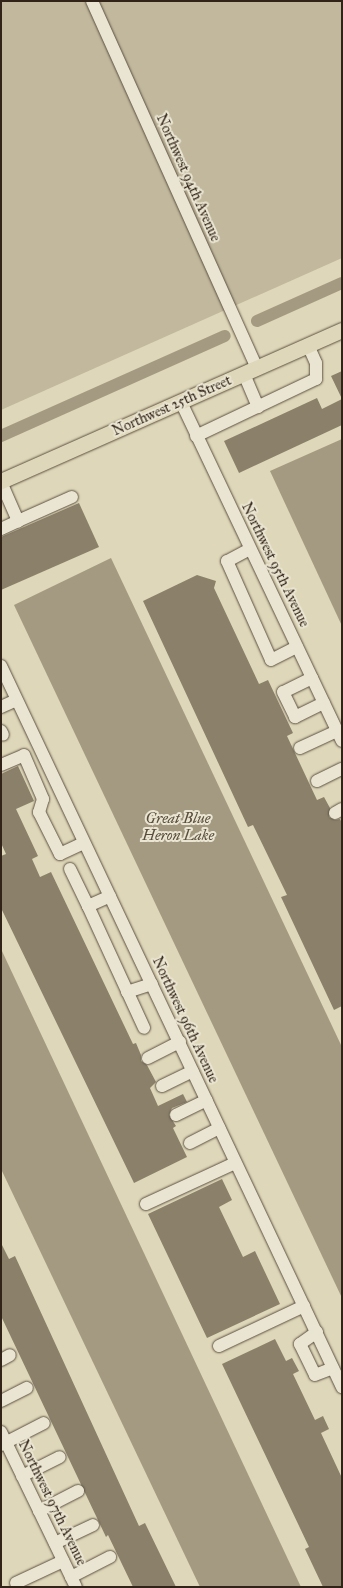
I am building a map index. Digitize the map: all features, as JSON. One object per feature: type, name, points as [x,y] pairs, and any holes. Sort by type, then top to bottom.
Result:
[{"type":"main road","name":"Northwest 25th Street","points":[[1,482],[342,330]]},
{"type":"street","name":"Northwest 94th Avenue","points":[[92,1],[251,371],[258,407]]},
{"type":"street","points":[[196,436],[316,379],[316,363],[308,345]]},
{"type":"street","name":"Northwest 95th Avenue","points":[[181,402],[339,736]]},
{"type":"street","points":[[1,482],[18,521]]},
{"type":"street","points":[[1,529],[72,497]]},
{"type":"street","points":[[250,549],[226,561],[271,660],[297,647]]},
{"type":"street","name":"Northwest 96th Avenue","points":[[1,666],[342,1387]]},
{"type":"street","points":[[312,678],[283,692],[295,717],[324,703]]},
{"type":"street","points":[[1,707],[17,700]]},
{"type":"street","points":[[300,748],[339,736]]},
{"type":"street","points":[[1,765],[24,755],[43,799],[39,812],[60,854],[84,843]]},
{"type":"street","points":[[317,781],[342,768]]},
{"type":"street","points":[[70,870],[144,1028]]},
{"type":"street","points":[[88,906],[110,896]]},
{"type":"street","points":[[128,992],[152,984]]},
{"type":"street","points":[[148,1058],[180,1042]]},
{"type":"street","points":[[162,1086],[193,1071]]},
{"type":"street","points":[[176,1115],[207,1100]]},
{"type":"street","points":[[190,1143],[219,1128]]},
{"type":"street","points":[[146,1204],[235,1163]]},
{"type":"street","points":[[219,1346],[304,1306]]},
{"type":"street","points":[[317,1332],[300,1344],[315,1375],[333,1368]]},
{"type":"street","points":[[1,1401],[27,1388]]},
{"type":"street","points":[[2,1440],[44,1423]]},
{"type":"street","name":"Northwest 97th Avenue","points":[[2,1440],[22,1476],[74,1582]]},
{"type":"street","points":[[22,1476],[60,1457]]},
{"type":"street","points":[[39,1511],[78,1491]]},
{"type":"street","points":[[55,1543],[93,1525]]},
{"type":"street","points":[[74,1582],[110,1557]]},
{"type":"street","points":[[16,1583],[63,1561]]},
{"type":"shaded area","points":[[1,1],[342,1],[342,258],[1,410]]},
{"type":"water","points":[[342,439],[342,626],[270,471]]},
{"type":"water","name":"Great Blue Heron Lake","points":[[111,558],[342,1047],[342,1298],[14,605]]},
{"type":"water","points":[[1,949],[301,1587],[200,1587],[1,1169]]},
{"type":"building","points":[[342,371],[342,399],[331,376]]},
{"type":"building","points":[[317,398],[322,409],[342,399],[342,425],[239,473],[224,441]]},
{"type":"building","points":[[79,503],[99,547],[1,590],[1,537]]},
{"type":"building","points":[[197,575],[216,581],[214,588],[259,684],[268,680],[293,733],[287,736],[317,800],[324,797],[330,808],[329,817],[335,820],[340,819],[342,823],[342,1006],[334,1010],[281,897],[287,895],[253,825],[248,827],[143,601]]},
{"type":"building","points":[[18,766],[34,801],[16,809],[38,856],[32,859],[40,877],[51,872],[133,1044],[136,1043],[141,1055],[141,1061],[147,1065],[156,1082],[150,1088],[158,1106],[183,1094],[187,1102],[172,1108],[169,1115],[176,1126],[173,1128],[187,1157],[134,1183],[1,908],[1,856],[6,854],[1,843],[1,774]]},
{"type":"building","points":[[222,1179],[232,1200],[219,1207],[243,1257],[255,1251],[280,1304],[207,1338],[148,1214]]},
{"type":"building","points":[[1,1243],[9,1259],[15,1256],[139,1526],[145,1523],[176,1587],[133,1587],[108,1535],[106,1537],[1,1316]]},
{"type":"building","points":[[275,1339],[286,1361],[292,1358],[299,1371],[293,1374],[315,1420],[323,1416],[329,1429],[321,1433],[342,1478],[342,1587],[323,1587],[305,1549],[309,1547],[222,1364]]},
{"type":"waterway","points":[[257,321],[342,283]]},
{"type":"waterway","points":[[1,436],[225,336]]}]
